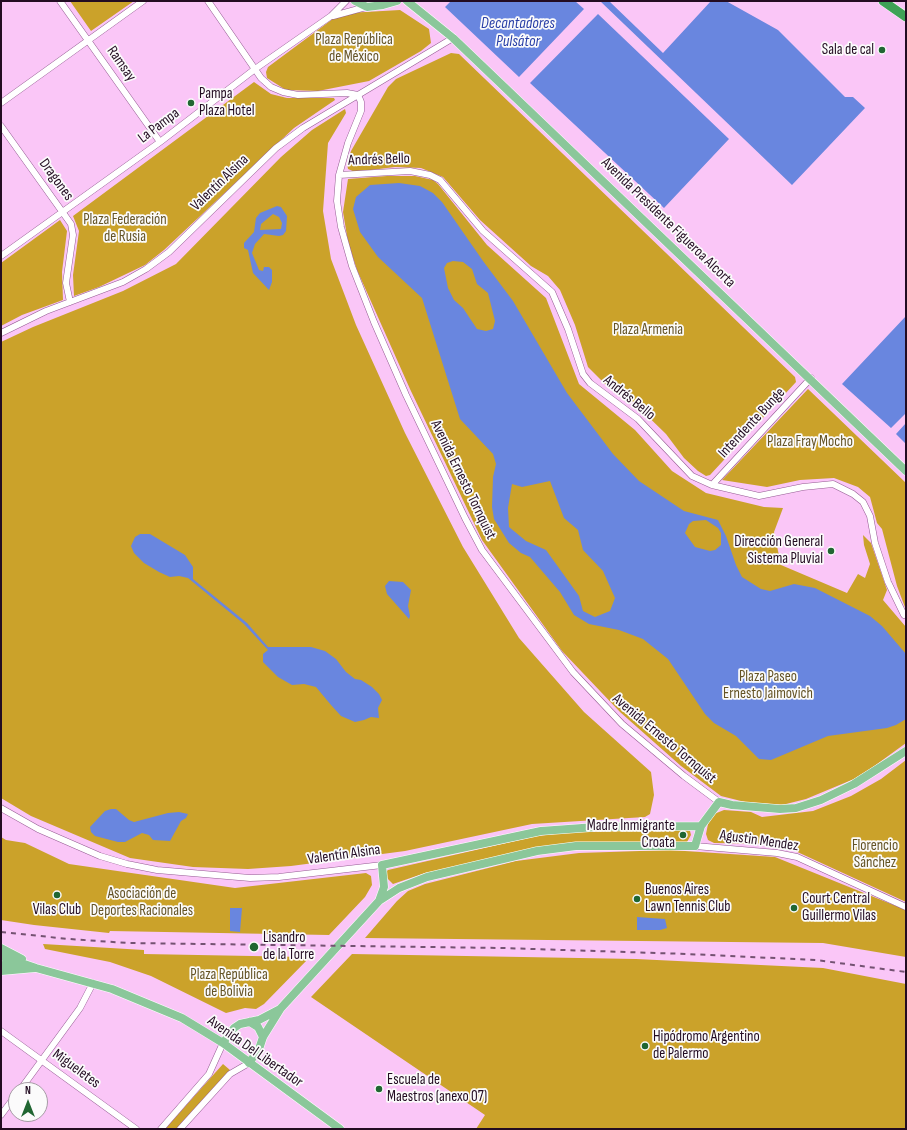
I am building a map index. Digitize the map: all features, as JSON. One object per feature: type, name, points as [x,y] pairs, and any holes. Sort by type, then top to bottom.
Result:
[{"type":"highway","points":[[883,1],[906,17]]},
{"type":"main road","points":[[355,1],[367,7],[386,5],[397,1]]},
{"type":"main road","name":"Avenida Presidente Figueroa Alcorta","points":[[407,1],[453,38],[906,471]]},
{"type":"main road","points":[[379,901],[410,883],[444,872],[545,850],[576,846],[695,846],[702,826],[719,802],[732,805],[780,809],[796,808],[821,800],[854,784],[906,751]]},
{"type":"main road","name":"Valentín Alsina","points":[[382,865],[500,838],[547,830],[596,827],[702,826]]},
{"type":"main road","points":[[248,1063],[259,1049],[263,1037],[281,1008],[379,901],[384,892],[382,865]]},
{"type":"main road","points":[[384,880],[389,887],[399,888]]},
{"type":"main road","name":"Avenida Del Libertador","points":[[1,948],[36,968]]},
{"type":"main road","name":"Avenida Del Libertador","points":[[1,956],[36,968],[131,995],[164,1009],[223,1043],[329,1126],[340,1129]]},
{"type":"main road","name":"Avenida Del Libertador","points":[[1,965],[36,968]]},
{"type":"main road","name":"Avenida Del Libertador","points":[[1,971],[36,968]]},
{"type":"main road","points":[[223,1043],[234,1028],[240,1024],[267,1016],[281,1008]]},
{"type":"main road","points":[[250,1022],[258,1027],[263,1037]]},
{"type":"street","name":"Ramsay","points":[[60,1],[160,142]]},
{"type":"street","points":[[1,103],[143,1]]},
{"type":"street","points":[[208,1],[266,84],[283,92],[298,95],[358,94]]},
{"type":"street","name":"La Pampa","points":[[1,256],[160,142],[256,69],[331,16],[346,1]]},
{"type":"street","name":"La Pampa","points":[[331,16],[353,9],[367,7]]},
{"type":"street","name":"Valentín Alsina","points":[[1,333],[24,321],[123,282],[146,270],[169,252],[276,148],[313,122],[358,94],[453,38]]},
{"type":"street","name":"Avenida Ernesto Tornquist","points":[[358,94],[361,102],[360,111],[348,143],[339,175],[338,214],[352,266],[406,395],[465,518],[482,550],[568,666],[602,703],[633,733],[684,776],[719,802]]},
{"type":"street","name":"Dragones","points":[[1,126],[63,212],[73,229],[66,282],[70,302]]},
{"type":"street","name":"Andrés Bello","points":[[339,175],[410,171],[430,175],[440,180],[483,231],[552,292],[568,329],[583,374],[590,383],[638,419],[692,476],[712,485],[759,496],[803,487],[833,484],[853,494],[863,502],[870,516],[876,543],[888,582],[904,615]]},
{"type":"street","name":"Intendente Bunge","points":[[712,485],[810,378]]},
{"type":"street","name":"Valentín Alsina","points":[[1,808],[38,829],[94,854],[127,864],[157,870],[250,878],[279,877],[382,865]]},
{"type":"street","name":"Agustin Mendez","points":[[695,846],[778,853],[797,857],[906,906]]},
{"type":"street","points":[[26,1082],[80,1008],[93,983]]},
{"type":"street","name":"Migueletes","points":[[1,1031],[136,1129]]},
{"type":"street","points":[[161,1129],[209,1074],[223,1043]]},
{"type":"street","points":[[180,1129],[230,1074],[248,1063]]},
{"type":"street","points":[[1,1115],[8,1106]]},
{"type":"green space","points":[[70,1],[134,1],[91,31]]},
{"type":"green space","name":"Plaza República de México","points":[[400,10],[429,29],[431,43],[421,51],[369,81],[318,91],[286,90],[267,78],[266,72],[268,67],[334,18],[348,13]]},
{"type":"green space","name":"Plaza Armenia","points":[[451,53],[459,54],[795,377],[796,382],[710,475],[706,476],[698,471],[684,458],[666,434],[630,399],[605,384],[588,367],[575,325],[560,290],[548,276],[531,266],[480,220],[443,177],[421,168],[395,167],[355,172],[348,169],[347,164],[351,151],[388,87],[396,79]]},
{"type":"green space","name":"Plaza Federación de Rusia","points":[[254,82],[271,94],[287,98],[334,98],[335,100],[294,128],[164,250],[145,265],[99,287],[74,296],[73,275],[79,231],[73,216]]},
{"type":"green space","points":[[345,109],[346,113],[328,143],[323,211],[331,259],[356,325],[405,433],[463,547],[519,638],[584,712],[651,772],[654,795],[650,814],[645,817],[532,824],[405,851],[291,866],[248,869],[193,867],[130,858],[31,816],[1,798],[1,342],[33,327],[123,291],[176,264],[281,157],[312,130]]},
{"type":"green space","name":"Plaza Paseo Ernesto Jaimovich","points":[[387,176],[415,176],[433,180],[438,184],[487,245],[546,298],[579,384],[635,430],[672,471],[706,493],[764,507],[783,508],[774,532],[781,565],[847,593],[858,574],[865,578],[870,564],[864,545],[863,535],[871,543],[887,590],[883,600],[906,627],[906,743],[854,779],[806,799],[782,805],[745,802],[721,796],[681,766],[620,712],[562,651],[482,540],[410,389],[357,270],[348,242],[343,212],[348,179]]},
{"type":"green space","points":[[60,220],[67,231],[62,272],[63,300],[22,315],[1,326],[1,263]]},
{"type":"green space","name":"Plaza Fray Mocho","points":[[808,389],[906,483],[906,610],[897,586],[882,529],[877,523],[870,497],[858,487],[834,478],[800,480],[767,487],[722,480]]},
{"type":"green space","name":"Florencio Sánchez","points":[[906,760],[906,902],[780,844],[714,843],[708,840],[706,834],[708,824],[714,814],[724,810],[751,812],[762,817],[813,811],[851,796],[881,779]]},
{"type":"green space","points":[[684,829],[690,831],[691,835],[687,842],[682,843],[582,843],[425,873],[393,884],[386,877],[386,872],[388,870],[537,836],[572,832]]},
{"type":"green space","name":"Asociación de Deportes Racionales","points":[[1,837],[6,840],[25,843],[69,864],[235,888],[366,873],[371,876],[372,885],[365,897],[329,935],[110,931],[109,933],[34,925],[1,920]]},
{"type":"green space","name":"Buenos Aires Lawn Tennis Club","points":[[670,850],[775,857],[906,910],[906,957],[823,943],[365,938],[397,901],[408,891],[425,884],[516,861],[579,853]]},
{"type":"green space","name":"Plaza República de Bolivia","points":[[43,944],[144,950],[144,954],[306,957],[308,959],[264,1004],[256,1009],[245,1008],[226,1013],[151,976],[110,962],[45,949]]},
{"type":"green space","name":"Hipódromo Argentino de Palermo","points":[[352,954],[636,959],[823,968],[906,984],[906,1129],[476,1129],[485,1115],[311,997]]},
{"type":"green space","points":[[223,1064],[230,1070],[176,1129],[165,1129]]},
{"type":"water","name":"Decantadores Pulsátor","points":[[451,1],[575,1],[584,9],[519,77],[445,7]]},
{"type":"water","points":[[600,1],[609,1],[663,53],[711,1],[726,1],[778,30],[845,97],[853,97],[865,108],[792,185]]},
{"type":"water","points":[[598,14],[729,139],[664,208],[530,83]]},
{"type":"water","points":[[399,183],[420,186],[433,193],[442,202],[513,301],[567,393],[613,454],[639,481],[684,511],[718,520],[742,577],[761,589],[770,591],[794,584],[815,588],[870,616],[882,626],[906,654],[906,719],[887,728],[828,736],[771,760],[759,759],[736,736],[714,723],[705,714],[668,659],[643,639],[619,630],[589,624],[574,615],[560,592],[530,557],[521,553],[509,543],[494,519],[492,507],[493,477],[496,464],[493,454],[460,419],[422,298],[378,257],[360,232],[353,209],[356,197],[370,185]],"holes":[[[453,261],[463,262],[472,269],[477,284],[488,293],[495,321],[493,329],[486,331],[477,329],[463,308],[454,300],[448,288],[444,268],[447,263]],[[550,481],[564,518],[578,530],[583,550],[603,571],[615,598],[610,611],[595,617],[583,611],[579,596],[546,550],[526,541],[509,527],[508,508],[512,484],[522,487]],[[706,520],[718,528],[721,533],[721,545],[715,550],[710,551],[695,547],[685,533],[689,524],[693,521]]]},
{"type":"water","points":[[277,206],[281,207],[287,216],[286,231],[283,235],[279,236],[264,234],[255,244],[252,253],[259,270],[263,271],[264,267],[269,267],[272,270],[272,282],[269,290],[253,273],[248,250],[244,248],[244,243],[254,232],[256,218],[260,213]],"holes":[[[273,214],[279,217],[282,223],[281,229],[260,230],[261,224]]]},
{"type":"water","points":[[906,316],[906,413],[891,428],[842,384]]},
{"type":"water","points":[[906,423],[906,444],[896,434]]},
{"type":"water","points":[[140,534],[150,534],[185,555],[193,567],[193,579],[247,623],[268,647],[311,647],[325,651],[336,659],[346,672],[355,679],[361,680],[372,687],[379,694],[382,700],[378,708],[379,718],[371,717],[355,722],[341,716],[316,687],[304,684],[292,685],[278,677],[263,662],[263,654],[268,650],[244,624],[188,578],[179,576],[170,577],[159,572],[144,563],[134,553],[131,546],[135,537]]},
{"type":"water","points":[[389,581],[403,582],[411,590],[408,606],[410,616],[409,619],[387,594],[385,586]]},
{"type":"water","points":[[116,809],[129,820],[134,822],[168,813],[179,812],[188,814],[186,818],[181,821],[170,841],[153,840],[149,835],[142,833],[125,842],[118,842],[95,836],[91,832],[90,827],[105,811]]},
{"type":"water","points":[[230,908],[242,908],[240,932],[230,931]]},
{"type":"water","points":[[637,917],[665,919],[667,928],[660,930],[637,930]]},
{"type":"railway","points":[[1,932],[128,943],[502,948],[687,954],[816,960],[906,972]]},
{"type":"place","name":"Sala de cal","points":[[882,50]]},
{"type":"place","name":"Pampa Plaza Hotel","points":[[191,103]]},
{"type":"place","name":"Dirección General Sistema Pluvial","points":[[831,551]]},
{"type":"place","name":"Madre Inmigrante Croata","points":[[683,835]]},
{"type":"place","name":"Vilas Club","points":[[57,895]]},
{"type":"place","name":"Buenos Aires Lawn Tennis Club","points":[[637,899]]},
{"type":"place","name":"Court Central Guillermo Vilas","points":[[794,908]]},
{"type":"place","name":"Lisandro de la Torre","points":[[254,947]]},
{"type":"place","name":"Hipódromo Argentino de Palermo","points":[[645,1046]]},
{"type":"place","name":"Escuela de Maestros (anexo 07)","points":[[379,1089]]}]
